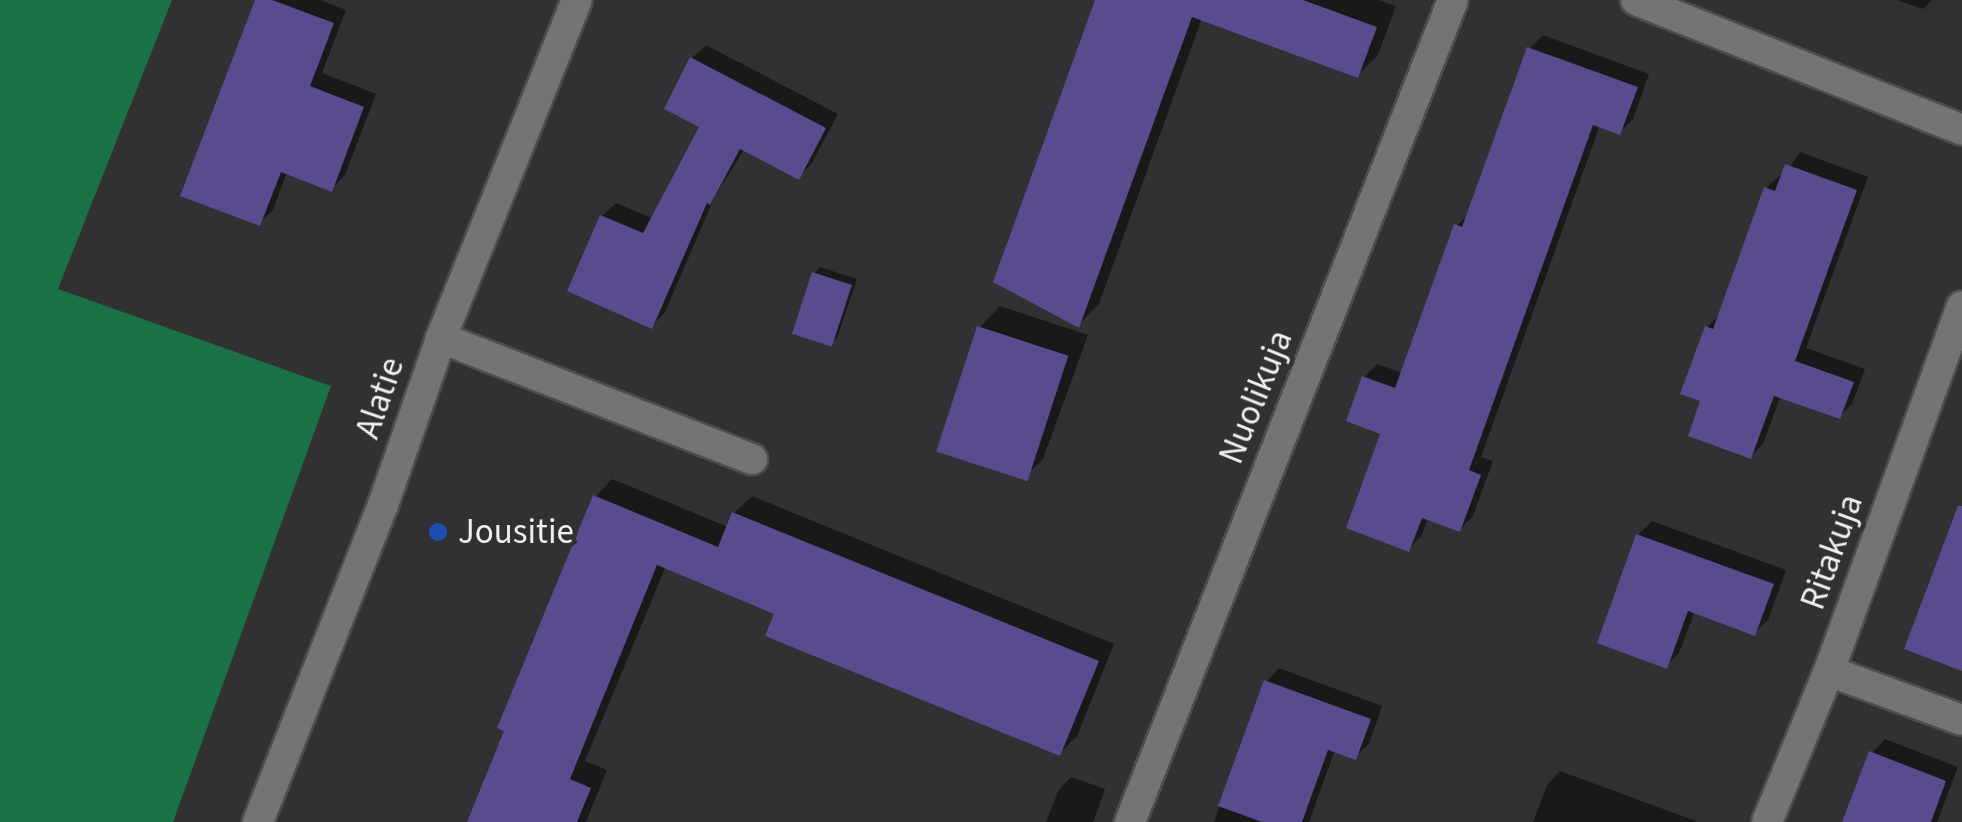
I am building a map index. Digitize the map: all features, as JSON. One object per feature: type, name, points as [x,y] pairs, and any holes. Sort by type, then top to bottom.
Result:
[{"type":"street","name":"Alatie","points":[[258,822],[383,505],[441,338],[577,0]]},
{"type":"street","name":"Nuolikuja","points":[[1130,822],[1454,0]]},
{"type":"street","points":[[1636,0],[1962,130]]},
{"type":"street","name":"Ritakuja","points":[[1767,822],[1829,671],[1962,306]]},
{"type":"street","points":[[441,338],[752,460]]},
{"type":"street","points":[[1829,671],[1962,720]]},
{"type":"green space","points":[[0,0],[172,0],[58,289],[331,386],[173,822],[0,822]]},
{"type":"building","points":[[255,0],[272,0],[334,23],[310,86],[364,107],[332,192],[281,172],[260,226],[180,196]]},
{"type":"building","points":[[1095,0],[1303,0],[1377,27],[1358,78],[1192,17],[1079,328],[993,282]]},
{"type":"building","points":[[1527,47],[1638,87],[1620,135],[1593,125],[1469,470],[1481,475],[1460,532],[1422,518],[1409,552],[1346,528],[1380,434],[1346,421],[1362,376],[1395,388],[1454,224],[1462,227]]},
{"type":"building","points":[[690,57],[826,128],[799,180],[740,149],[710,205],[707,203],[652,329],[567,291],[600,215],[643,233],[699,127],[664,109]]},
{"type":"building","points":[[1785,164],[1857,190],[1795,361],[1854,382],[1840,419],[1774,396],[1751,459],[1688,436],[1700,401],[1680,394],[1705,326],[1713,329],[1764,187],[1775,191]]},
{"type":"building","points":[[812,272],[852,285],[832,347],[792,334]]},
{"type":"building","points":[[977,326],[1068,356],[1028,481],[936,452]]},
{"type":"building","points":[[593,495],[718,547],[732,512],[1099,661],[1060,756],[765,636],[774,614],[657,565],[570,779],[591,788],[577,822],[467,822],[504,731],[497,728]]},
{"type":"building","points":[[1958,506],[1962,506],[1962,671],[1904,649]]},
{"type":"building","points":[[1636,534],[1774,584],[1755,636],[1688,611],[1667,669],[1597,643]]},
{"type":"building","points":[[1264,680],[1371,719],[1356,760],[1328,750],[1302,822],[1262,822],[1218,806]]},
{"type":"building","points":[[1869,751],[1946,781],[1931,822],[1842,822]]},
{"type":"place","name":"Jousitie","points":[[438,532]]}]
